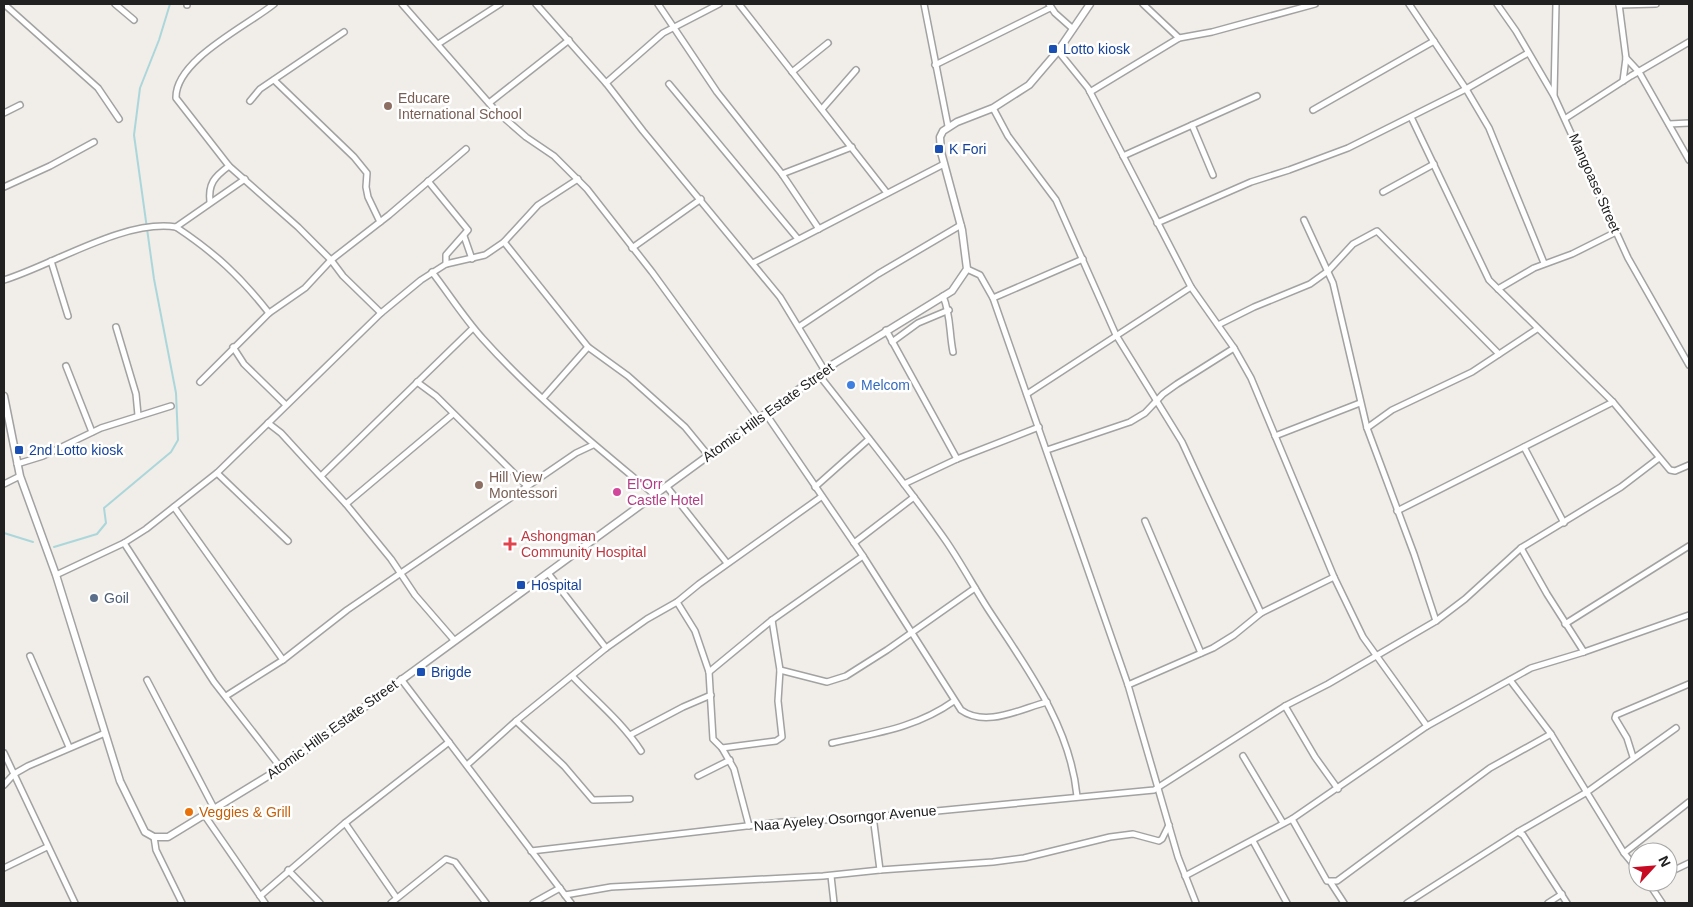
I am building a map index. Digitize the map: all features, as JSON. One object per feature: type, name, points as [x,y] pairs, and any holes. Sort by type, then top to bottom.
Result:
[{"type":"street","points":[[4,4],[98,88],[119,119]]},
{"type":"street","points":[[115,4],[134,20]]},
{"type":"street","points":[[274,4],[219,41],[189,68],[179,81],[176,98],[229,166],[331,260],[343,276],[382,313]]},
{"type":"street","points":[[402,4],[511,126],[554,156],[578,179],[632,248],[758,419]]},
{"type":"street","points":[[438,44],[500,4]]},
{"type":"street","points":[[536,4],[606,83],[643,131],[780,297],[800,326],[825,370]]},
{"type":"street","points":[[658,4],[717,92],[782,174],[819,229]]},
{"type":"street","points":[[606,83],[674,26],[719,4]]},
{"type":"street","points":[[738,4],[887,193]]},
{"type":"street","points":[[924,4],[948,126]]},
{"type":"street","points":[[1090,4],[1058,51],[1029,85],[993,108],[948,126],[940,137],[944,164],[966,245],[967,269],[980,275],[993,298],[1128,685],[1185,876],[1196,903]]},
{"type":"street","points":[[1143,4],[1179,38]]},
{"type":"street","points":[[1090,92],[1179,38],[1212,32],[1315,4]]},
{"type":"street","points":[[1409,4],[1466,89],[1489,128],[1544,263]]},
{"type":"street","name":"Mangoase Street","points":[[1496,4],[1528,53],[1566,118],[1616,232],[1650,299],[1687,357],[1689,365]]},
{"type":"street","points":[[1554,96],[1556,4]]},
{"type":"street","points":[[1623,81],[1626,58],[1619,4],[1656,4]]},
{"type":"street","points":[[935,65],[1050,6],[1073,29]]},
{"type":"street","points":[[250,101],[274,80],[344,32]]},
{"type":"street","points":[[489,103],[569,40]]},
{"type":"street","points":[[1313,110],[1434,41]]},
{"type":"street","points":[[1566,118],[1623,81],[1689,42]]},
{"type":"street","points":[[792,72],[828,43]]},
{"type":"street","points":[[1058,51],[1082,77],[1191,287],[1234,348],[1251,378],[1334,577],[1363,637],[1376,657],[1402,688],[1427,726]]},
{"type":"street","points":[[1157,223],[1243,185],[1348,148],[1466,89],[1528,53]]},
{"type":"street","points":[[1626,58],[1639,72],[1689,160]]},
{"type":"street","points":[[822,109],[856,70]]},
{"type":"street","points":[[274,80],[354,157],[367,173],[366,187],[368,196],[380,222]]},
{"type":"street","points":[[669,84],[798,239]]},
{"type":"street","points":[[1123,156],[1256,96]]},
{"type":"street","points":[[4,113],[20,105]]},
{"type":"street","points":[[993,108],[1008,136],[1056,200],[1116,335],[1182,442],[1261,613]]},
{"type":"street","points":[[1411,117],[1489,280],[1613,402],[1673,471],[1689,464]]},
{"type":"street","points":[[1669,124],[1689,123]]},
{"type":"street","points":[[1192,126],[1213,175]]},
{"type":"street","points":[[4,187],[50,166],[94,142]]},
{"type":"street","points":[[782,174],[852,147]]},
{"type":"street","points":[[200,382],[269,313],[305,288],[331,260],[380,222],[466,149]]},
{"type":"street","points":[[753,263],[944,164]]},
{"type":"street","points":[[1383,192],[1434,164]]},
{"type":"street","points":[[210,202],[209,189],[215,176],[229,166]]},
{"type":"street","points":[[4,280],[102,240],[141,229],[176,227],[245,179]]},
{"type":"street","points":[[56,575],[124,543],[146,529],[217,473],[286,404],[328,367],[382,313],[432,272],[446,264],[485,255],[504,242],[538,205],[578,179]]},
{"type":"street","points":[[428,181],[468,230],[446,255],[446,264]]},
{"type":"street","points":[[632,248],[700,199]]},
{"type":"street","points":[[1304,220],[1333,283],[1367,428],[1436,621]]},
{"type":"street","points":[[800,326],[878,274],[961,225]]},
{"type":"street","points":[[176,227],[244,281],[269,313]]},
{"type":"street","points":[[1218,325],[1254,307],[1310,284],[1328,272],[1335,261],[1353,244],[1377,231],[1499,354]]},
{"type":"street","points":[[1498,289],[1544,263],[1572,254],[1616,232]]},
{"type":"street","points":[[464,236],[472,259]]},
{"type":"street","points":[[504,242],[588,347],[628,376],[685,427],[708,455]]},
{"type":"street","points":[[993,298],[1083,259]]},
{"type":"street","points":[[51,261],[68,316]]},
{"type":"street","name":"Atomic Hills Estate Street","points":[[154,837],[168,837],[281,768],[454,640],[656,496],[708,455],[825,370],[957,286],[967,269]]},
{"type":"street","points":[[432,272],[473,328],[506,363],[593,444],[656,496]]},
{"type":"street","points":[[1027,394],[1191,287]]},
{"type":"street","points":[[943,296],[949,310],[953,352]]},
{"type":"street","points":[[892,342],[918,323],[949,310]]},
{"type":"street","points":[[116,327],[136,394],[138,415]]},
{"type":"street","points":[[321,476],[473,328]]},
{"type":"street","points":[[1367,428],[1392,410],[1472,372],[1537,329]]},
{"type":"street","points":[[886,330],[957,459]]},
{"type":"street","points":[[233,347],[244,364],[286,404]]},
{"type":"street","points":[[543,398],[588,347]]},
{"type":"street","points":[[1047,450],[1130,422],[1145,413],[1158,402],[1163,394],[1177,384],[1234,348]]},
{"type":"street","points":[[66,366],[92,432]]},
{"type":"street","points":[[819,375],[914,497],[946,542],[1020,655],[1047,702],[1071,761],[1077,796]]},
{"type":"street","points":[[417,382],[436,396],[527,486]]},
{"type":"street","points":[[4,396],[20,476],[56,575],[127,798],[141,826],[154,837],[156,850],[182,903]]},
{"type":"street","points":[[1398,511],[1613,402]]},
{"type":"street","points":[[1275,436],[1360,403]]},
{"type":"street","points":[[17,464],[43,456],[92,432],[138,415],[171,406]]},
{"type":"street","points":[[346,504],[454,414]]},
{"type":"street","points":[[766,414],[863,556],[954,702],[968,715],[977,717],[1006,715],[1047,702]]},
{"type":"street","points":[[268,422],[281,433],[346,504],[401,573],[415,595],[454,640]]},
{"type":"street","points":[[904,484],[957,459],[1039,427]]},
{"type":"street","points":[[815,487],[869,439]]},
{"type":"street","points":[[226,696],[282,660],[347,610],[527,486],[576,453],[593,444]]},
{"type":"street","points":[[1524,447],[1564,523]]},
{"type":"street","name":"Naa Ayeley Osorngor Avenue","points":[[531,851],[749,826],[1077,796],[1148,792],[1159,787],[1285,706],[1376,657],[1436,621],[1465,599],[1521,548],[1620,487],[1660,458]]},
{"type":"street","points":[[217,473],[288,541]]},
{"type":"street","points":[[4,484],[20,476]]},
{"type":"street","points":[[667,487],[727,564]]},
{"type":"street","points":[[467,765],[516,721],[573,677],[606,648],[647,619],[677,602],[821,497]]},
{"type":"street","points":[[854,544],[914,497]]},
{"type":"street","points":[[174,507],[282,660]]},
{"type":"street","points":[[1145,521],[1201,653]]},
{"type":"street","points":[[124,543],[226,696],[281,768]]},
{"type":"street","points":[[1565,624],[1689,546]]},
{"type":"street","points":[[1521,548],[1565,624],[1584,652]]},
{"type":"street","points":[[709,672],[772,620],[863,556]]},
{"type":"street","points":[[548,573],[606,648]]},
{"type":"street","points":[[1128,685],[1201,653],[1234,635],[1261,613],[1334,577]]},
{"type":"street","points":[[780,670],[818,681],[836,680],[887,650],[975,588]]},
{"type":"street","points":[[677,602],[695,632],[709,672],[712,734],[715,742],[722,748],[730,760],[749,826]]},
{"type":"street","points":[[1185,876],[1292,819],[1427,726],[1510,680],[1543,663],[1584,652],[1689,615]]},
{"type":"street","points":[[722,748],[776,742],[782,739],[778,702],[780,670],[772,620]]},
{"type":"street","points":[[30,656],[70,747]]},
{"type":"street","points":[[573,677],[630,735],[641,751]]},
{"type":"street","points":[[401,679],[571,903]]},
{"type":"street","points":[[147,680],[215,810]]},
{"type":"street","points":[[1510,680],[1551,734],[1628,858]]},
{"type":"street","points":[[1633,757],[1627,738],[1615,718],[1616,715],[1689,684]]},
{"type":"street","points":[[630,735],[683,707],[711,695]]},
{"type":"street","points":[[832,743],[910,725],[927,719],[954,702]]},
{"type":"street","points":[[1285,706],[1315,757],[1338,789]]},
{"type":"street","points":[[516,721],[564,766],[593,800],[630,799]]},
{"type":"street","points":[[1407,903],[1518,832],[1587,792],[1633,757],[1676,728]]},
{"type":"street","points":[[4,785],[14,774],[70,747],[105,733]]},
{"type":"street","points":[[1331,883],[1338,881],[1490,768],[1551,734]]},
{"type":"street","points":[[260,896],[345,823],[450,742]]},
{"type":"street","points":[[4,753],[75,903]]},
{"type":"street","points":[[1243,756],[1283,823]]},
{"type":"street","points":[[698,776],[730,760]]},
{"type":"street","points":[[1624,853],[1689,802]]},
{"type":"street","points":[[205,816],[265,903]]},
{"type":"street","points":[[873,816],[880,870]]},
{"type":"street","points":[[1292,819],[1326,881],[1331,883],[1344,903]]},
{"type":"street","points":[[345,823],[396,897]]},
{"type":"street","points":[[565,895],[611,887],[831,876],[880,870],[1009,860],[1133,834],[1158,841],[1162,839],[1170,825]]},
{"type":"street","points":[[1518,832],[1523,835],[1567,903]]},
{"type":"street","points":[[1253,841],[1287,903]]},
{"type":"street","points":[[4,868],[47,847]]},
{"type":"street","points":[[391,903],[396,897],[446,859],[455,862],[486,903]]},
{"type":"street","points":[[288,870],[320,903]]},
{"type":"street","points":[[831,876],[834,903]]},
{"type":"street","points":[[532,903],[560,888]]},
{"type":"street","points":[[1548,903],[1562,894]]},
{"type":"waterway","points":[[54,547],[97,534],[106,523],[104,508],[171,452],[178,440],[176,393],[154,279],[134,135],[140,88],[159,40],[170,4]]},
{"type":"waterway","points":[[4,533],[33,542]]},
{"type":"place","name":"Lotto kiosk","points":[[1053,49]]},
{"type":"place","name":"Educare International School","points":[[388,106]]},
{"type":"place","name":"K Fori","points":[[939,149]]},
{"type":"place","name":"Melcom","points":[[851,385]]},
{"type":"place","name":"2nd Lotto kiosk","points":[[19,450]]},
{"type":"place","name":"Hill View Montessori","points":[[479,485]]},
{"type":"place","name":"El'Orr Castle Hotel","points":[[617,492]]},
{"type":"place","name":"Ashongman Community Hospital","points":[[510,544]]},
{"type":"place","name":"Hospital","points":[[521,585]]},
{"type":"place","name":"Goil","points":[[94,598]]},
{"type":"place","name":"Brigde","points":[[421,672]]},
{"type":"place","name":"Veggies & Grill","points":[[189,812]]}]
